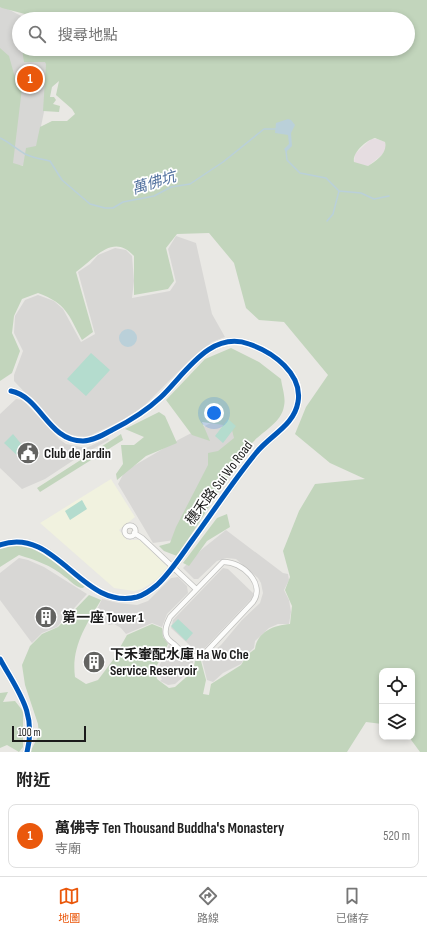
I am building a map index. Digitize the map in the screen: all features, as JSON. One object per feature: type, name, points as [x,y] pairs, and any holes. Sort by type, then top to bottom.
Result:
[{"type":"street","name":"穗禾路 Sui Wo Road","points":[[0,545],[18,541],[37,546],[55,557],[94,588],[106,594],[130,598],[148,592],[158,585],[173,567],[257,452],[293,417],[298,403],[299,392],[296,382],[288,370],[269,354],[248,343],[232,341],[221,343],[201,355],[161,396],[137,416],[97,438],[84,441],[71,440],[60,434],[21,394],[11,390]]},
{"type":"street","points":[[134,533],[142,538],[196,589]]},
{"type":"street","points":[[223,562],[230,562],[239,565],[257,583],[258,594],[253,602],[206,652],[202,655],[192,656],[183,653],[169,640],[166,630],[170,617],[196,589],[223,562]]},
{"type":"street","points":[[0,659],[23,699],[30,720],[31,733],[27,752]]},
{"type":"shaded area","points":[[0,0],[427,0],[427,752],[420,752],[411,740],[415,740],[415,668],[379,668],[379,724],[366,722],[347,752],[30,752],[39,735],[38,724],[25,685],[22,665],[30,646],[42,634],[58,627],[89,595],[101,600],[85,627],[81,637],[75,656],[75,677],[86,684],[98,680],[113,660],[127,635],[152,624],[162,628],[163,637],[168,644],[155,669],[157,679],[169,688],[175,687],[193,671],[195,661],[201,661],[206,680],[203,694],[209,695],[211,684],[241,665],[247,655],[255,649],[259,638],[267,630],[290,624],[292,606],[285,590],[290,577],[283,551],[299,511],[315,484],[365,479],[330,463],[295,434],[306,407],[328,375],[284,322],[259,320],[246,308],[234,263],[209,233],[177,234],[166,248],[174,281],[168,289],[134,295],[134,256],[126,249],[119,247],[111,247],[104,250],[76,272],[93,332],[82,340],[66,311],[55,301],[38,293],[22,299],[14,316],[12,333],[20,351],[12,373],[0,381],[0,48],[9,56],[14,74],[22,88],[13,163],[23,166],[26,148],[36,146],[40,127],[52,121],[67,121],[75,114],[72,109],[56,95],[59,81],[52,87],[50,97],[54,97],[56,100],[53,104],[60,106],[59,112],[43,111],[46,64],[45,62],[24,62],[23,56],[415,56],[415,12],[17,12],[0,7]],"holes":[[[375,138],[385,142],[385,150],[378,159],[368,166],[354,162],[357,151],[371,139]]]},
{"type":"shaded area","points":[[0,5],[14,12],[12,12],[12,56],[47,57],[45,107],[38,141],[40,168],[10,164],[0,50]]},
{"type":"shaded area","points":[[371,139],[377,139],[385,142],[386,147],[383,154],[368,166],[354,163],[355,154]]},
{"type":"shaded area","points":[[176,236],[196,243],[212,314],[225,337],[212,342],[191,359],[143,407],[127,418],[87,437],[69,435],[57,426],[14,381],[14,375],[23,351],[14,333],[15,316],[25,300],[38,295],[54,301],[63,309],[81,342],[95,334],[78,272],[90,264],[98,255],[115,248],[126,250],[132,256],[134,281],[132,298],[170,291],[176,282],[168,249]]},
{"type":"shaded area","points":[[231,348],[259,362],[281,379],[284,406],[279,418],[253,442],[239,460],[177,556],[164,551],[159,546],[170,543],[176,527],[208,465],[208,453],[218,451],[234,438],[231,426],[202,422],[210,441],[192,435],[166,400],[205,359]]},
{"type":"shaded area","points":[[91,353],[110,370],[86,396],[67,379]]},
{"type":"shaded area","points":[[16,399],[23,400],[59,439],[66,444],[86,448],[108,438],[109,440],[80,456],[45,479],[22,489],[0,468],[0,414]]},
{"type":"shaded area","points":[[159,412],[165,416],[177,443],[146,456],[117,480],[116,474],[123,464],[121,445],[134,445],[144,437],[125,429]]},
{"type":"shaded area","points":[[226,415],[247,421],[175,540],[153,543],[118,484],[125,471],[178,440]]},
{"type":"shaded area","points":[[228,419],[236,426],[223,443],[215,436]]},
{"type":"shaded area","points":[[13,434],[27,451],[20,458],[4,443]]},
{"type":"shaded area","points":[[121,434],[123,440],[40,492],[37,488]]},
{"type":"shaded area","points":[[111,479],[135,517],[119,530],[127,540],[140,540],[168,567],[158,579],[142,589],[134,591],[114,588],[40,523]]},
{"type":"shaded area","points":[[82,500],[87,509],[70,520],[65,511]]},
{"type":"shaded area","points":[[227,514],[230,527],[207,541],[189,566],[183,563],[217,518]]},
{"type":"shaded area","points":[[226,530],[283,573],[288,574],[289,580],[284,590],[289,600],[291,612],[289,624],[278,624],[269,628],[255,641],[254,648],[246,655],[241,664],[223,673],[213,682],[207,680],[202,660],[221,645],[242,620],[260,603],[263,593],[261,583],[258,578],[236,559],[227,558],[217,561],[198,579],[194,579],[183,568],[201,550]]},
{"type":"shaded area","points":[[16,545],[25,546],[43,553],[81,581],[85,586],[83,588],[78,587],[49,566],[19,555],[0,567],[0,547]]},
{"type":"shaded area","points":[[19,558],[44,567],[87,594],[57,627],[42,633],[32,643],[0,600],[0,573]]},
{"type":"shaded area","points":[[223,568],[228,569],[253,593],[253,597],[204,649],[197,652],[171,628],[173,620]]},
{"type":"shaded area","points":[[178,577],[187,586],[188,593],[167,614],[162,627],[152,623],[126,634],[121,628],[114,624],[109,625],[95,614],[102,599],[118,603],[137,605],[148,601],[171,578]]},
{"type":"shaded area","points":[[178,619],[193,633],[186,641],[171,626]]},
{"type":"shaded area","points":[[169,645],[184,658],[193,661],[192,669],[175,684],[168,685],[160,681],[162,679],[158,675],[157,671]]},
{"type":"shaded area","points":[[8,692],[3,702],[15,701],[23,711],[23,747],[19,752],[7,745],[0,748],[0,693]]},
{"type":"water","points":[[288,119],[295,125],[291,133],[292,146],[286,152],[284,149],[289,144],[288,135],[275,133],[276,123]]},
{"type":"water","points":[[128,329],[134,332],[137,338],[134,344],[128,347],[122,344],[119,338],[122,332]]},
{"type":"waterway","name":"萬佛坑","points":[[0,138],[25,154],[50,161],[62,180],[90,204],[105,208],[113,208],[123,202],[154,196],[171,187],[190,184],[223,162],[264,129],[277,129]]},
{"type":"waterway","points":[[286,151],[287,160],[300,173],[326,178],[339,191],[333,214],[327,221]]},
{"type":"waterway","points":[[339,191],[361,193],[374,199],[389,196]]},
{"type":"cycle path","points":[[0,545],[20,542],[37,547],[53,556],[100,592],[118,598],[137,597],[142,595],[157,585],[179,559],[248,464],[262,447],[292,418],[298,402],[296,382],[291,373],[276,358],[249,344],[235,341],[222,343],[210,349],[189,366],[150,407],[102,436],[90,440],[83,441],[71,439],[61,434],[30,401],[11,391]]},
{"type":"cycle path","points":[[0,659],[19,693],[28,714],[30,726],[27,752]]},
{"type":"place","name":"萬佛寺 Ten Thousand Buddha's Monastery","points":[[30,79]]},
{"type":"place","name":"Club de Jardin","points":[[28,453]]},
{"type":"place","name":"第一座 Tower 1","points":[[46,617]]},
{"type":"place","name":"下禾輋配水庫 Ha Wo Che Service Reservoir","points":[[94,662]]}]
